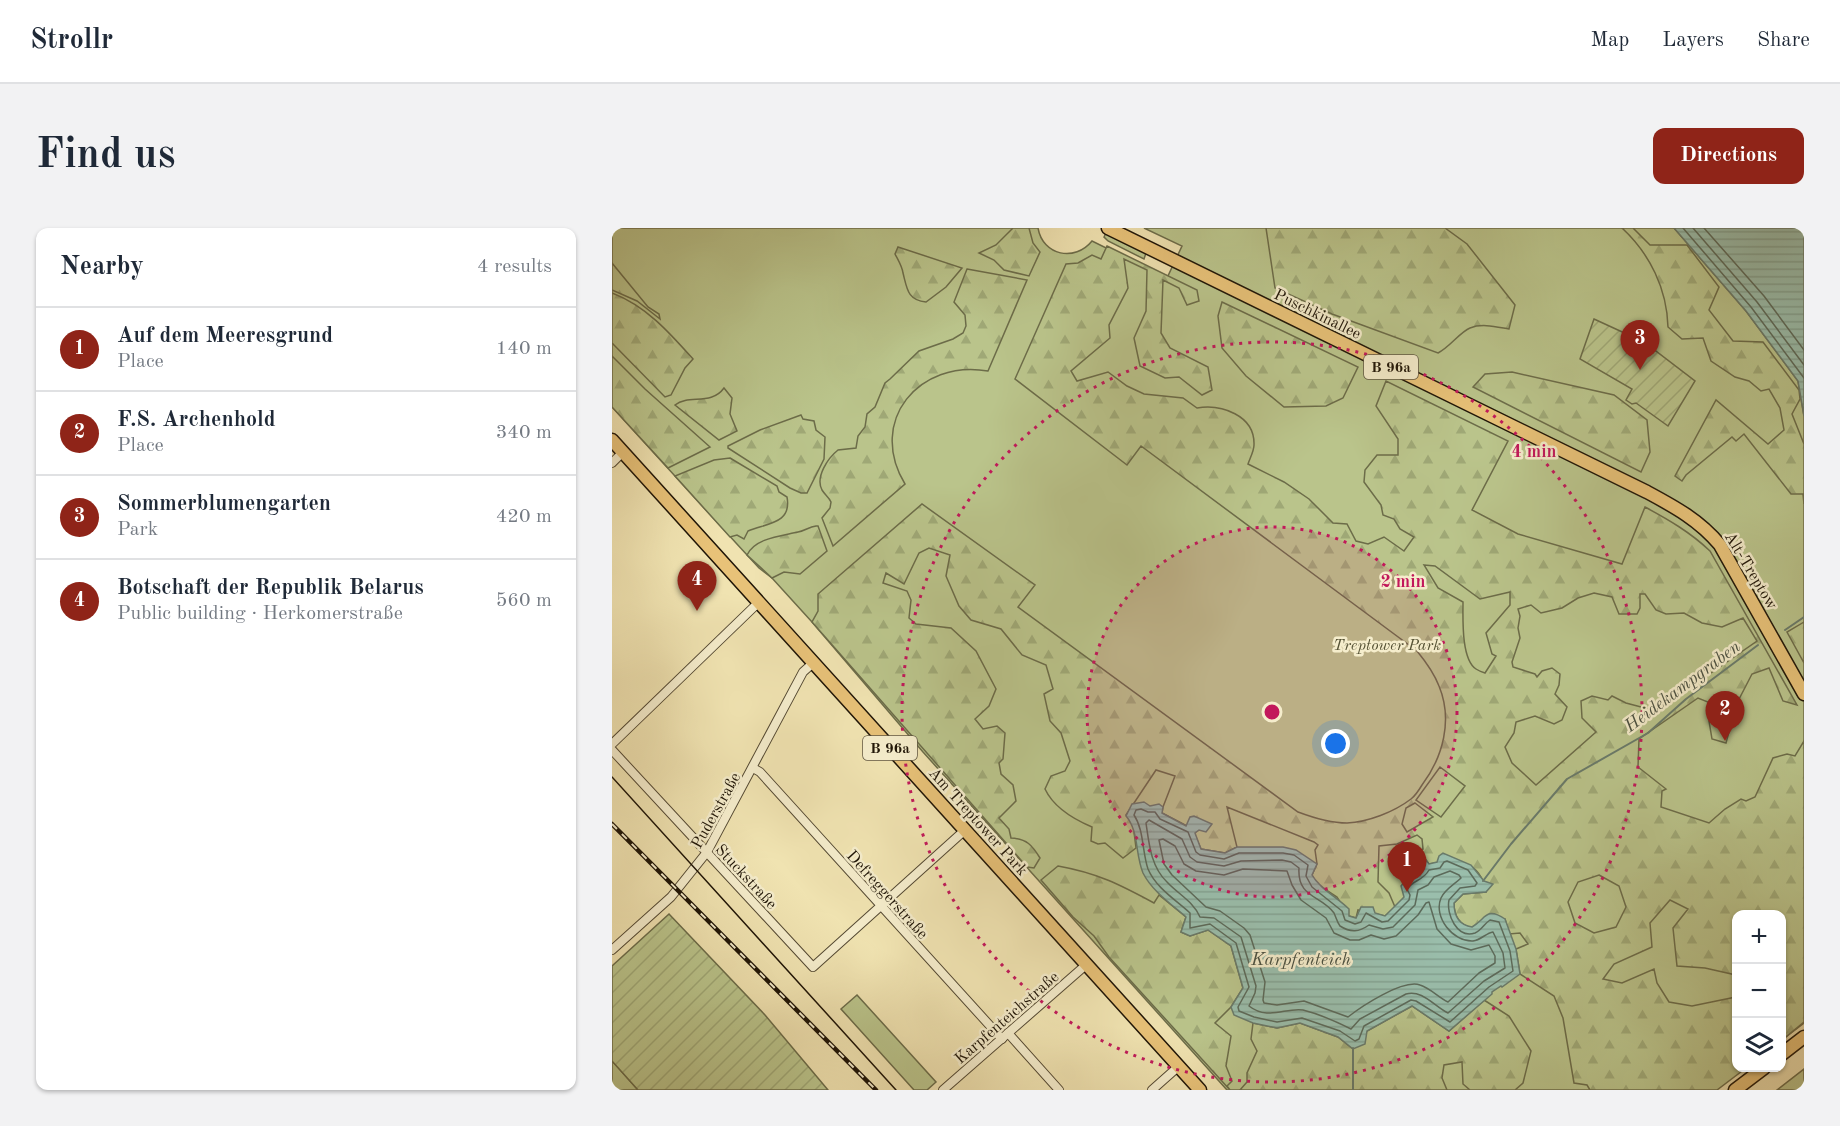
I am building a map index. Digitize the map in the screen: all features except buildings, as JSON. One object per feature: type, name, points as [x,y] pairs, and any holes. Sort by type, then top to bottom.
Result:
[{"type":"main road","name":"Puschkinallee","points":[[1108,228],[1675,506]]},
{"type":"main road","name":"Am Treptower Park","points":[[612,440],[1200,1090]]},
{"type":"main road","name":"Alt-Treptow","points":[[1675,506],[1698,522],[1720,545],[1804,694]]},
{"type":"main road","points":[[1786,1051],[1804,1037]]},
{"type":"main road","points":[[1735,1090],[1759,1072]]},
{"type":"street","points":[[612,463],[623,452]]},
{"type":"street","points":[[612,744],[759,602]]},
{"type":"street","name":"Puderstraße","points":[[612,950],[671,897],[707,852],[802,672],[813,663]]},
{"type":"street","name":"Stuckstraße","points":[[612,750],[813,967],[881,905]]},
{"type":"street","name":"Defreggerstraße","points":[[753,768],[760,772],[881,905],[1059,1090]]},
{"type":"street","points":[[881,905],[965,830]]},
{"type":"street","name":"Karpfenteichstraße","points":[[943,1090],[1087,964]]},
{"type":"street","points":[[1152,1090],[1179,1066]]},
{"type":"green space","name":"Treptower Park","points":[[612,228],[1038,228],[1046,245],[1060,253],[1077,252],[1092,241],[1167,278],[1182,246],[1144,228],[1674,228],[1746,311],[1798,381],[1804,416],[1804,1023],[1786,1037],[1786,910],[1732,910],[1732,1072],[1716,1090],[1227,1090],[923,752],[812,622],[772,578],[759,568],[612,407]]},
{"type":"green space","points":[[1013,228],[1029,228],[1033,243],[1040,252],[1029,276],[1004,270],[994,260],[979,253],[996,245]]},
{"type":"green space","points":[[1266,228],[1445,228],[1467,244],[1515,305],[1509,329],[1495,326],[1470,328],[1438,353],[1332,314],[1275,288]]},
{"type":"green space","points":[[1622,228],[1633,228],[1650,245],[1687,245],[1719,287],[1709,310],[1733,341],[1763,342],[1799,390],[1800,399],[1792,414],[1804,444],[1804,504],[1803,494],[1791,494],[1744,434],[1736,441],[1732,437],[1686,475],[1682,481],[1675,476],[1716,400],[1768,444],[1784,430],[1780,408],[1769,389],[1761,391],[1749,381],[1735,377],[1711,361],[1703,338],[1682,339],[1668,327],[1664,299],[1655,273],[1641,249]]},
{"type":"green space","points":[[1106,233],[1146,253],[1144,259],[1108,241],[1104,237]]},
{"type":"green space","points":[[1107,246],[1197,290],[1199,301],[1187,305],[1179,288],[1163,280],[1161,333],[1170,348],[1208,367],[1212,390],[1202,395],[1179,377],[1165,378],[1140,366],[1134,338],[1146,311],[1147,270],[1124,259],[1128,288],[1109,325],[1110,338],[1071,371],[1077,381],[1108,372],[1127,386],[1144,394],[1183,398],[1197,408],[1216,408],[1235,414],[1249,426],[1253,435],[1254,447],[1248,464],[1284,482],[1309,499],[1333,523],[1347,524],[1356,541],[1368,544],[1384,537],[1404,551],[1414,537],[1400,529],[1394,519],[1383,515],[1381,505],[1364,482],[1365,470],[1377,455],[1398,455],[1398,439],[1376,406],[1386,381],[1508,441],[1472,510],[1518,534],[1622,564],[1645,507],[1679,527],[1710,551],[1797,705],[1783,701],[1769,668],[1752,674],[1736,705],[1726,743],[1712,739],[1709,721],[1718,714],[1713,704],[1698,698],[1639,739],[1638,767],[1666,789],[1662,791],[1661,807],[1709,823],[1741,799],[1746,801],[1755,797],[1773,758],[1787,754],[1795,756],[1804,741],[1804,1022],[1786,1037],[1786,910],[1732,910],[1732,974],[1705,968],[1677,966],[1673,928],[1688,909],[1670,900],[1650,923],[1652,947],[1614,964],[1603,979],[1622,983],[1654,969],[1657,983],[1669,1002],[1692,1006],[1732,998],[1732,1072],[1741,1072],[1717,1090],[1590,1090],[1587,1085],[1574,1083],[1563,1018],[1554,996],[1520,974],[1516,949],[1528,944],[1520,933],[1509,934],[1505,919],[1479,924],[1472,928],[1461,922],[1456,916],[1454,903],[1463,894],[1486,892],[1483,881],[1472,867],[1457,862],[1429,864],[1426,860],[1421,873],[1413,868],[1413,855],[1423,849],[1422,839],[1417,835],[1397,844],[1379,846],[1378,882],[1389,893],[1395,907],[1385,916],[1358,910],[1356,918],[1349,916],[1337,897],[1317,884],[1312,875],[1317,864],[1315,850],[1318,845],[1314,842],[1227,807],[1237,847],[1225,853],[1201,849],[1194,833],[1199,830],[1162,813],[1175,776],[1156,770],[1126,815],[1133,824],[1136,848],[1123,858],[1105,843],[1098,844],[1091,841],[1092,827],[1065,812],[1053,802],[1045,789],[1051,776],[1065,771],[1070,761],[1061,733],[1050,721],[1044,694],[1053,689],[1046,665],[1022,655],[1001,629],[971,620],[959,606],[946,576],[950,555],[929,548],[919,553],[904,584],[886,573],[883,583],[907,591],[911,600],[909,618],[916,624],[951,628],[976,651],[996,689],[989,706],[975,719],[983,729],[997,726],[1005,733],[1003,759],[999,763],[1001,774],[1013,785],[1016,801],[999,818],[1009,829],[1011,838],[1028,844],[1040,858],[1034,868],[1027,867],[812,622],[818,611],[818,594],[922,504],[1035,585],[1018,607],[1298,812],[1322,820],[1347,823],[1389,812],[1404,804],[1417,793],[1435,762],[1444,738],[1445,712],[1439,686],[1430,668],[1417,651],[1141,446],[1127,465],[1015,379],[1066,264],[1078,263],[1092,255],[1101,259]],"holes":[[[1424,565],[1435,566],[1480,599],[1510,592],[1510,605],[1486,633],[1492,654],[1496,656],[1485,673],[1471,664],[1465,648],[1463,602],[1438,588]],[[1594,593],[1612,597],[1619,614],[1637,614],[1640,608],[1640,594],[1645,594],[1656,610],[1666,614],[1684,613],[1702,623],[1722,627],[1743,618],[1757,641],[1656,711],[1626,703],[1612,696],[1608,700],[1592,696],[1581,701],[1582,718],[1596,732],[1536,785],[1512,763],[1505,747],[1514,733],[1516,722],[1535,716],[1554,724],[1562,720],[1567,707],[1555,694],[1560,674],[1552,668],[1542,671],[1537,677],[1535,674],[1513,667],[1512,662],[1520,638],[1518,609],[1531,605],[1541,613],[1562,608],[1578,598]],[[1440,767],[1465,786],[1441,817],[1416,800]],[[1415,803],[1433,817],[1407,832],[1402,824],[1406,808]],[[1599,875],[1619,886],[1626,907],[1616,927],[1594,933],[1575,923],[1568,902],[1578,882]]]},
{"type":"green space","points":[[898,247],[962,268],[946,287],[926,302],[920,301],[911,296],[907,288],[902,268],[895,254]]},
{"type":"green space","points":[[612,263],[648,307],[659,314],[660,319],[637,301],[612,290]]},
{"type":"green space","points":[[967,269],[1027,280],[988,371],[963,370],[941,375],[921,385],[906,399],[896,417],[892,438],[895,461],[905,484],[833,546],[822,518],[830,508],[831,502],[820,485],[821,474],[830,458],[838,450],[856,448],[858,436],[865,427],[867,414],[875,407],[885,383],[919,351],[963,333],[966,326],[965,315],[954,302]]},
{"type":"green space","points":[[612,293],[646,312],[693,359],[685,368],[671,395],[665,397],[612,343]]},
{"type":"green space","points":[[1222,302],[1358,367],[1343,398],[1326,406],[1284,407],[1246,376],[1222,348],[1218,316]]},
{"type":"green space","points":[[1594,319],[1644,342],[1695,381],[1668,426],[1636,403],[1632,404],[1626,400],[1632,389],[1580,359]]},
{"type":"green space","points":[[612,356],[710,447],[668,468],[612,407]]},
{"type":"green space","points":[[1512,372],[1614,395],[1647,420],[1650,452],[1641,472],[1473,387],[1485,374]]},
{"type":"green space","points":[[724,388],[732,398],[730,414],[737,431],[719,440],[675,405],[687,400],[713,397]]},
{"type":"green space","points":[[801,415],[803,419],[814,421],[816,430],[825,437],[824,459],[807,493],[790,488],[728,448],[760,430]]},
{"type":"green space","points":[[730,458],[777,486],[779,492],[787,497],[788,506],[782,518],[748,531],[744,539],[737,535],[730,537],[675,476],[714,460]]},
{"type":"green space","points":[[818,526],[827,551],[800,574],[784,572],[772,578],[747,555],[762,541]]},
{"type":"green space","points":[[1804,622],[1804,663],[1787,632]]},
{"type":"green space","points":[[1058,866],[1108,880],[1154,903],[1159,895],[1186,917],[1181,932],[1190,936],[1208,930],[1231,946],[1243,988],[1231,1007],[1215,1023],[1231,1036],[1226,1066],[1232,1081],[1227,1086],[1230,1090],[1109,957],[1094,936],[1073,917],[1041,880]]},
{"type":"green space","points":[[669,914],[765,1015],[828,1090],[638,1090],[612,1061],[612,966]]},
{"type":"green space","points":[[857,995],[936,1082],[927,1090],[914,1090],[841,1009]]},
{"type":"green space","points":[[1484,1000],[1509,1016],[1531,1051],[1523,1083],[1515,1090],[1470,1090],[1463,1084],[1462,1062],[1444,1065],[1442,1078],[1447,1090],[1240,1090],[1247,1082],[1247,1073],[1257,1051],[1251,1039],[1253,1023],[1277,1028],[1300,1023],[1338,1037],[1353,1049],[1367,1031],[1412,1006],[1449,1031]]},
{"type":"green space","points":[[612,1061],[638,1090],[612,1090]]},
{"type":"green space","points":[[1804,1069],[1804,1090],[1777,1090]]},
{"type":"water","points":[[1674,228],[1804,228],[1804,416],[1798,381],[1746,311]]},
{"type":"water","name":"Karpfenteich","points":[[1144,802],[1150,806],[1159,804],[1163,807],[1162,813],[1186,826],[1190,817],[1194,816],[1212,824],[1206,832],[1199,830],[1195,833],[1201,849],[1225,853],[1237,847],[1283,847],[1296,850],[1317,864],[1312,875],[1315,880],[1349,909],[1349,916],[1356,918],[1361,907],[1373,907],[1375,913],[1385,916],[1404,897],[1401,886],[1405,881],[1421,873],[1426,860],[1429,864],[1437,862],[1443,853],[1471,865],[1484,881],[1493,884],[1486,892],[1463,894],[1454,903],[1456,916],[1461,922],[1472,927],[1490,914],[1499,915],[1505,919],[1516,949],[1520,974],[1492,992],[1449,1031],[1412,1006],[1367,1031],[1365,1044],[1353,1049],[1338,1037],[1300,1023],[1277,1028],[1253,1023],[1234,1015],[1231,1007],[1243,988],[1231,946],[1208,930],[1190,936],[1181,932],[1186,917],[1157,891],[1143,873],[1133,829],[1126,816],[1132,804]]},
{"type":"waterway","name":"Heidekampgraben","points":[[1785,630],[1804,617]]},
{"type":"waterway","name":"Heidekampgraben","points":[[1483,881],[1511,844],[1567,779],[1648,733],[1686,699],[1758,645]]},
{"type":"waterway","name":"Heidekampgraben","points":[[1353,1048],[1353,1090]]},
{"type":"tram line","points":[[612,777],[896,1090]]},
{"type":"railway","points":[[612,824],[876,1090]]},
{"type":"place","name":"Sommerblumengarten","points":[[1640,370]]},
{"type":"place","name":"Botschaft der Republik Belarus","points":[[697,611]]},
{"type":"place","name":"F.S. Archenhold","points":[[1725,741]]},
{"type":"place","name":"Auf dem Meeresgrund","points":[[1407,892]]}]
